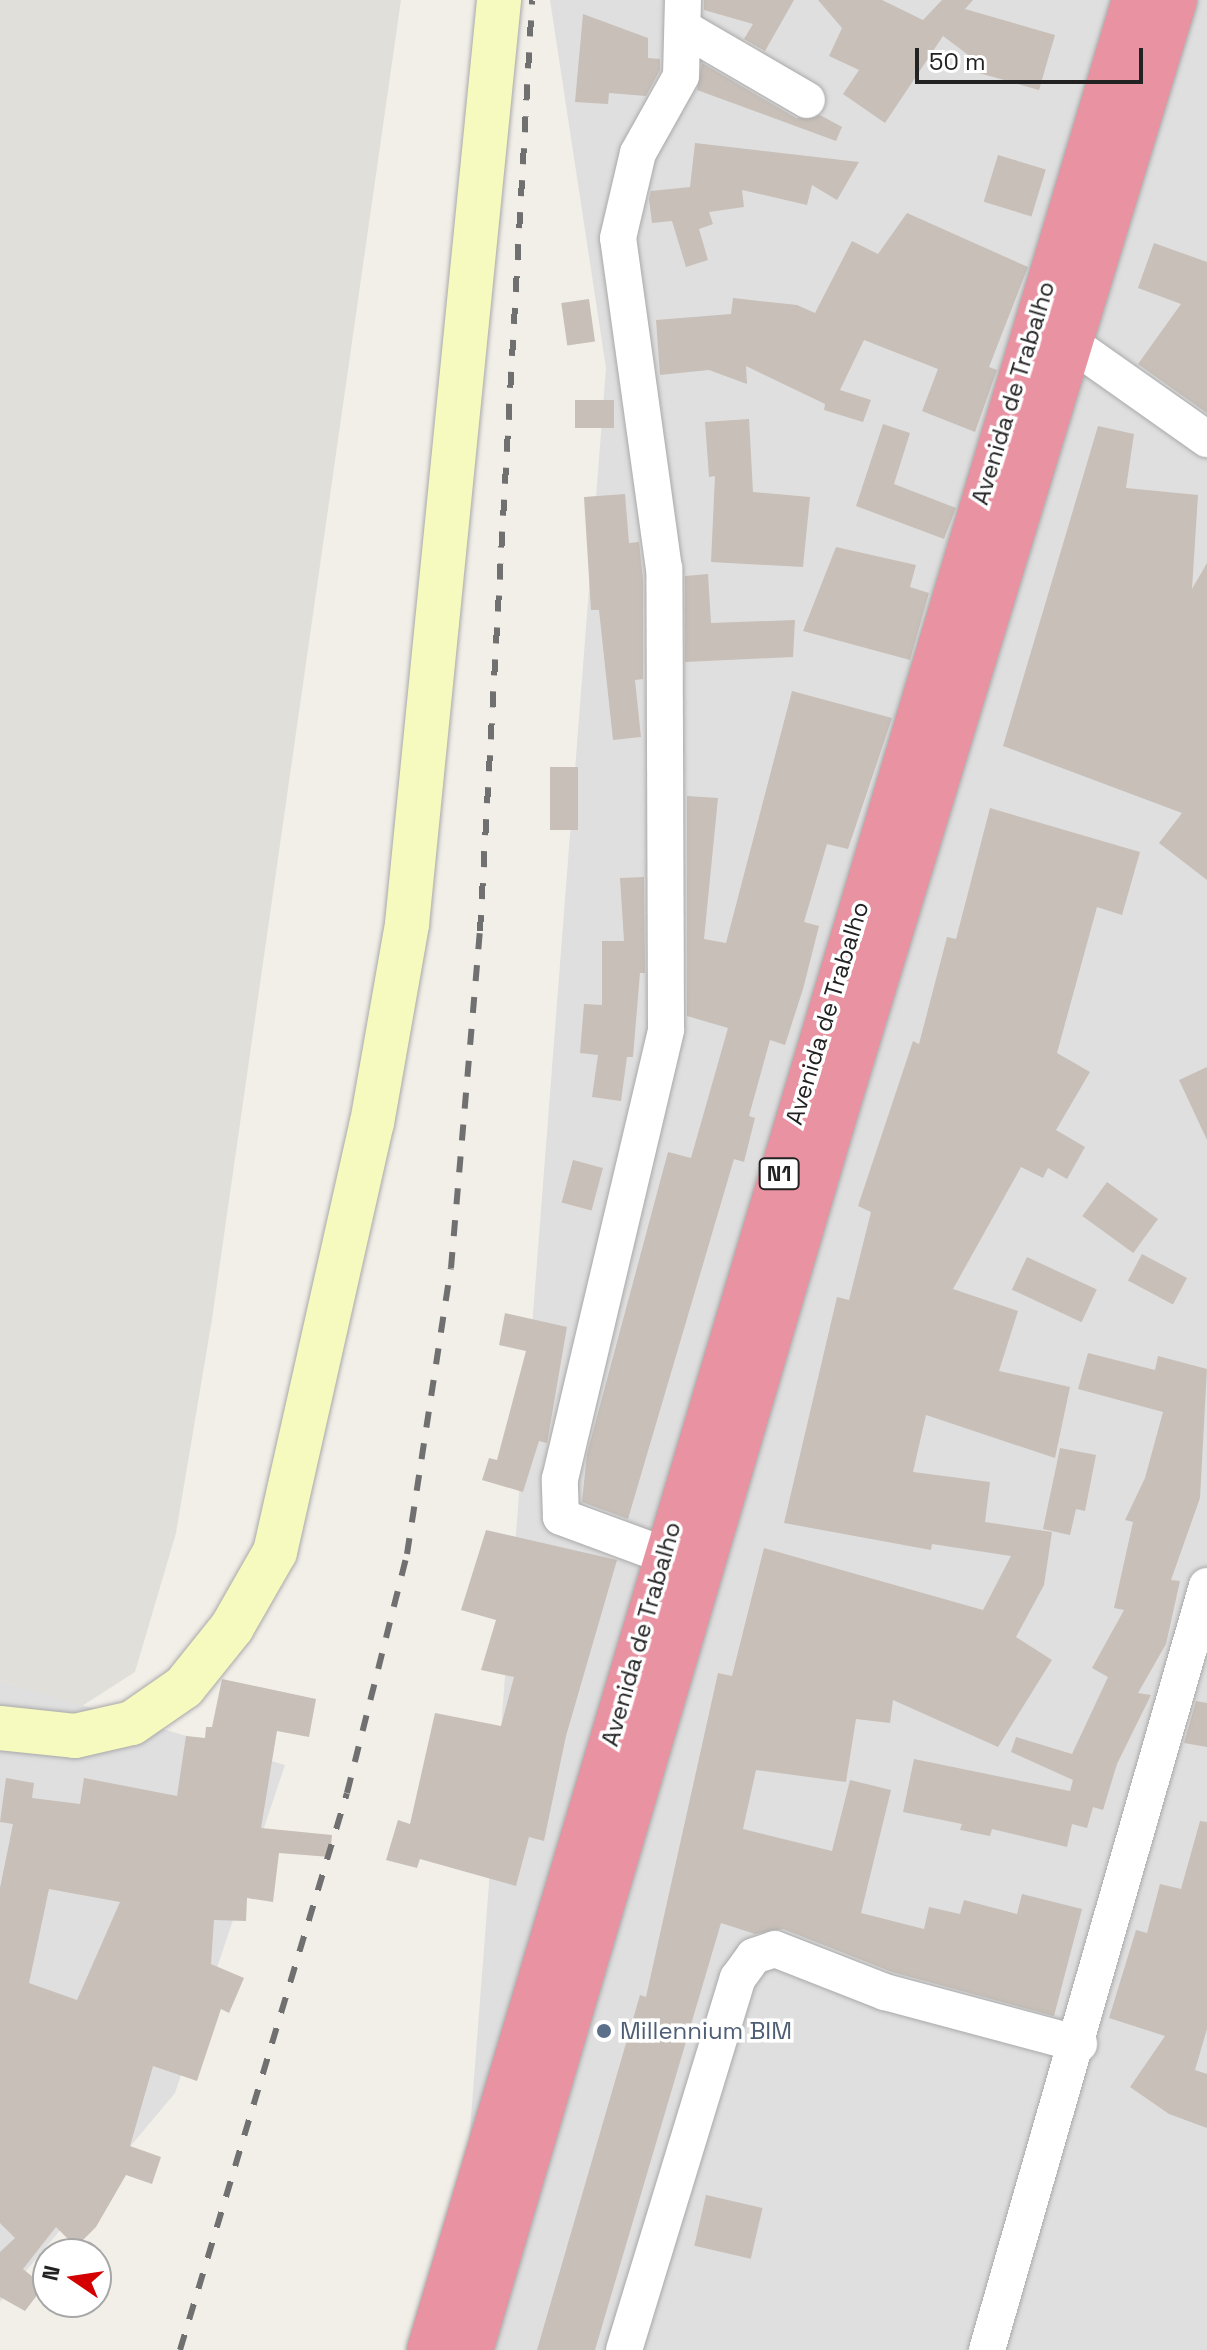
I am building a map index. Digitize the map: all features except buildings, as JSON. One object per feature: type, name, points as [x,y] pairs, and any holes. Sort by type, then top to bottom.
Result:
[{"type":"highway","name":"Avenida de Trabalho","points":[[429,2350],[567,1957],[970,604],[1035,320],[1134,0]]},
{"type":"highway","name":"Avenida de Trabalho","points":[[970,604],[1072,342],[1175,0]]},
{"type":"highway","name":"Avenida de Trabalho","points":[[471,2350],[664,1555],[836,1047]]},
{"type":"street","points":[[0,1728],[75,1736],[132,1723],[184,1687],[232,1627],[275,1552],[372,1123],[407,924],[499,0]]},
{"type":"street","points":[[684,15],[807,100]]},
{"type":"street","points":[[664,1555],[561,1517],[560,1479],[666,1029],[664,569],[618,238],[638,153],[681,76],[684,15]]},
{"type":"street","points":[[1035,320],[1072,342],[1207,439]]},
{"type":"street","points":[[987,2350],[1079,2044],[1207,1586]]},
{"type":"street","points":[[624,2350],[738,1978],[754,1956],[775,1949],[885,1992],[1079,2044]]},
{"type":"shaded area","points":[[0,0],[401,0],[212,1319],[176,1533],[135,1672],[82,1706],[0,1681]]},
{"type":"shaded area","points":[[550,0],[1207,0],[1207,2350],[453,2350],[606,368]]},
{"type":"shaded area","points":[[0,1681],[285,1765],[175,2093],[54,2238],[32,2238],[32,2264],[0,2302]]},
{"type":"railway","points":[[180,2350],[347,1793],[407,1554],[451,1268],[480,931],[532,0]]},
{"type":"place","name":"Millennium BIM","points":[[604,2031]]}]
